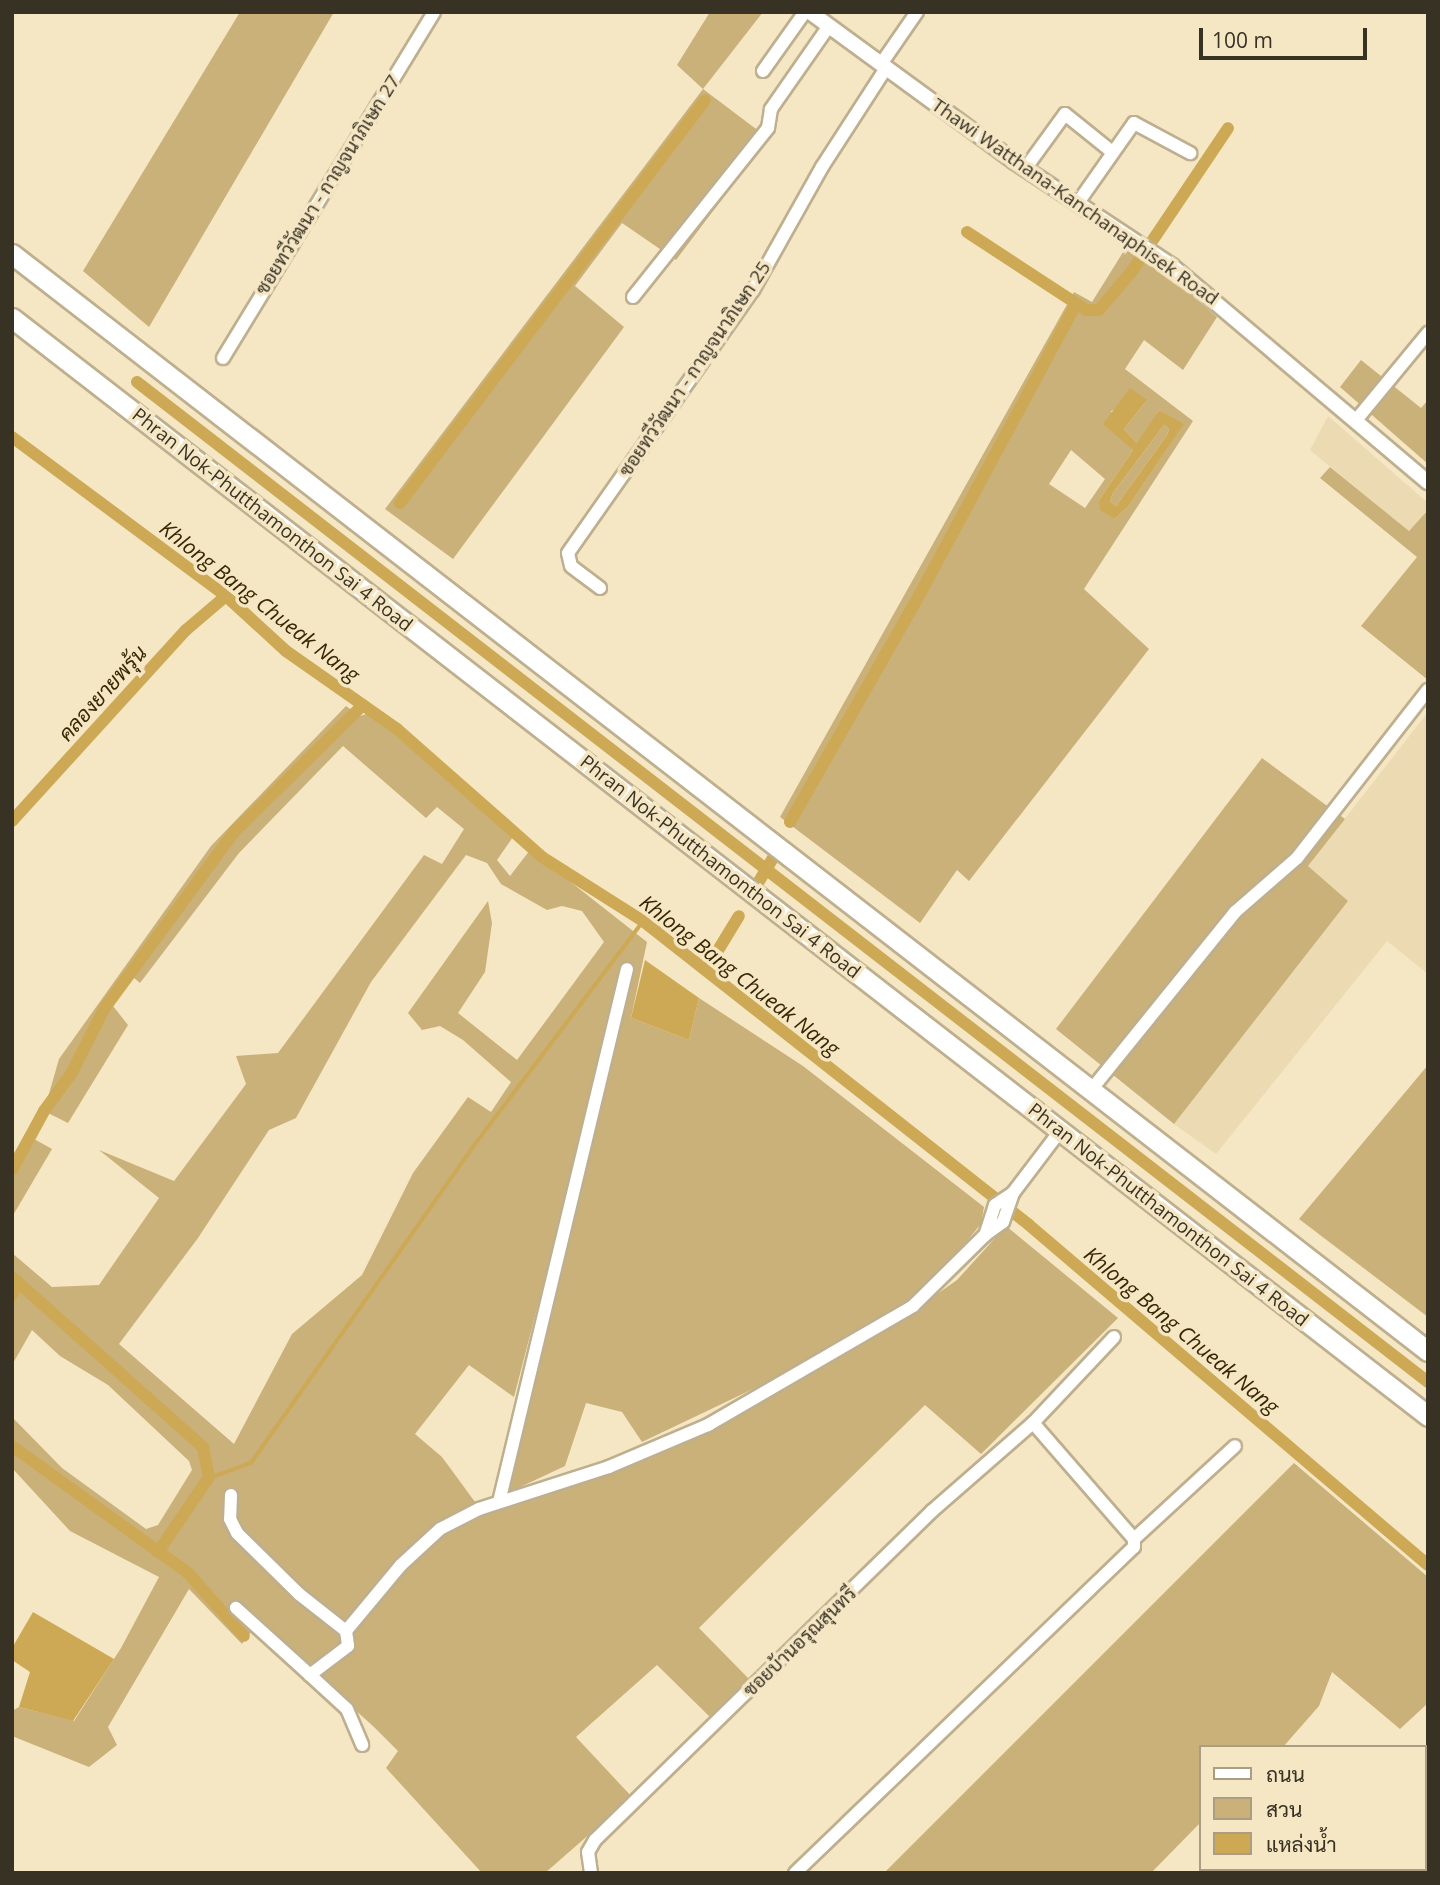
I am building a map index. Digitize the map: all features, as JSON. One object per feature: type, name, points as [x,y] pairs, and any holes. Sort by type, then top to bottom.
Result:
[{"type":"main road","points":[[12,254],[1428,1351]]},
{"type":"main road","name":"Phran Nok-Phutthamonthon Sai 4 Road","points":[[12,318],[1428,1416]]},
{"type":"street","name":"ซอยทวีวัฒนา - กาญจนาภิเษก 27","points":[[223,358],[434,12]]},
{"type":"street","name":"Thawi Watthana-Kanchanaphisek Road","points":[[807,12],[1026,169],[1166,262],[1357,419],[1428,482]]},
{"type":"street","points":[[763,71],[807,12]]},
{"type":"street","name":"ซอยทวีวัฒนา - กาญจนาภิเษก 25","points":[[600,588],[571,566],[568,553],[753,290],[822,167],[917,12]]},
{"type":"street","points":[[633,297],[768,128],[771,109],[829,26]]},
{"type":"street","points":[[1026,169],[1065,114],[1111,151]]},
{"type":"street","points":[[1077,204],[1130,126],[1141,123],[1190,153]]},
{"type":"street","points":[[1357,419],[1428,333]]},
{"type":"street","points":[[1091,1090],[1235,912],[1297,858],[1428,690]]},
{"type":"street","points":[[499,1502],[627,969]]},
{"type":"street","points":[[346,1631],[403,1563],[440,1529],[499,1502],[609,1468],[708,1425],[913,1306],[989,1230],[995,1205],[1011,1196],[1060,1131]]},
{"type":"street","name":"ซอยบ้านอรุณสุนทรี","points":[[591,1873],[588,1852],[595,1840],[932,1511],[1033,1423],[1114,1337]]},
{"type":"street","points":[[1033,1423],[1134,1539]]},
{"type":"street","points":[[795,1873],[1115,1569],[1132,1550],[1134,1539],[1235,1446]]},
{"type":"street","points":[[231,1495],[230,1519],[237,1533],[299,1594],[346,1631],[348,1646],[310,1675]]},
{"type":"street","points":[[236,1608],[347,1709],[362,1745]]},
{"type":"shaded area","points":[[1328,416],[1428,503],[1428,510],[1409,531],[1310,450]]},
{"type":"shaded area","points":[[1428,712],[1428,974],[1387,941],[1216,1154],[1174,1124],[1347,902],[1308,866]]},
{"type":"green space","points":[[240,12],[334,12],[149,327],[83,271]]},
{"type":"green space","points":[[710,12],[763,12],[703,89],[677,65]]},
{"type":"green space","points":[[703,89],[768,138],[676,260],[622,223],[575,286],[624,327],[453,559],[385,509]]},
{"type":"green space","points":[[1125,249],[1180,285],[1217,317],[1183,370],[1144,340],[1125,369],[1193,421],[1084,589],[1149,649],[969,881],[957,870],[920,923],[780,817],[1074,292],[1092,302]],"holes":[[[1147,400],[1124,429],[1138,444],[1159,410],[1183,425],[1128,507],[1115,519],[1099,500],[1133,450],[1111,411]],[[1071,450],[1105,479],[1085,508],[1049,484]]]},
{"type":"green space","points":[[1361,360],[1421,408],[1428,400],[1428,464],[1340,387]]},
{"type":"green space","points":[[1164,425],[1169,429],[1167,435],[1116,506],[1110,501],[1113,493]]},
{"type":"green space","points":[[1330,467],[1409,531],[1428,510],[1428,680],[1361,626],[1417,557],[1320,478]]},
{"type":"green space","points":[[346,706],[360,716],[370,713],[513,837],[497,860],[510,876],[530,850],[647,942],[631,1018],[689,1040],[699,998],[803,1066],[984,1207],[981,1224],[931,1284],[896,1309],[801,1366],[642,1442],[622,1412],[586,1403],[565,1466],[516,1489],[729,1422],[876,1337],[957,1280],[1006,1226],[1118,1318],[981,1454],[925,1405],[790,1537],[699,1628],[749,1679],[710,1717],[657,1665],[576,1737],[632,1797],[545,1873],[482,1873],[386,1768],[398,1751],[374,1727],[258,1622],[242,1644],[189,1589],[108,1727],[117,1745],[89,1767],[12,1736],[12,1711],[19,1707],[74,1721],[121,1648],[159,1577],[70,1531],[12,1468],[12,1417],[62,1468],[146,1529],[158,1525],[192,1470],[189,1461],[108,1385],[60,1356],[32,1330],[12,1365],[12,1253],[52,1287],[99,1285],[159,1198],[99,1150],[174,1181],[246,1084],[236,1056],[278,1053],[424,855],[442,864],[464,829],[437,807],[426,818],[343,746],[239,853],[140,983],[133,977],[113,1006],[128,1025],[68,1123],[44,1111],[59,1059],[211,846]],"holes":[[[466,855],[487,863],[501,884],[547,910],[562,906],[582,911],[604,942],[517,1060],[458,1013],[485,972],[492,923],[488,901],[408,1013],[422,1030],[440,1026],[463,1040],[511,1082],[491,1112],[468,1097],[413,1173],[362,1275],[292,1334],[234,1444],[119,1344],[198,1238],[269,1130],[296,1118],[371,982]],[[590,1104],[576,1199],[508,1491],[475,1502],[442,1457],[415,1434],[469,1365],[514,1397]]]},
{"type":"green space","points":[[1262,758],[1345,819],[1308,866],[1348,901],[1174,1124],[1056,1029]]},
{"type":"green space","points":[[1428,1065],[1428,1317],[1299,1219]]},
{"type":"green space","points":[[25,1134],[52,1149],[12,1217],[12,1157]]},
{"type":"green space","points":[[1294,1463],[1428,1577],[1428,1703],[1400,1729],[1332,1672],[1319,1706],[1285,1745],[1198,1745],[1198,1825],[1151,1873],[884,1873]]},
{"type":"water","points":[[1130,388],[1147,400],[1124,429],[1137,443],[1159,410],[1184,424],[1128,507],[1115,519],[1100,510],[1099,500],[1133,450],[1103,424]],"holes":[[[1164,425],[1169,429],[1167,435],[1116,506],[1110,501],[1113,493]]]},
{"type":"water","points":[[645,960],[699,998],[689,1040],[631,1018]]},
{"type":"water","points":[[33,1612],[114,1659],[73,1721],[19,1707],[30,1672],[12,1660],[12,1648]]},
{"type":"waterway","points":[[400,503],[705,100]]},
{"type":"waterway","points":[[967,232],[1086,310],[1099,310],[1132,271],[1228,128]]},
{"type":"waterway","points":[[790,822],[914,605],[1076,304]]},
{"type":"waterway","points":[[137,382],[1428,1382]]},
{"type":"waterway","name":"Khlong Bang Chueak Nang","points":[[12,437],[226,596],[286,651],[397,729],[542,857],[643,921],[1029,1225],[1428,1565]]},
{"type":"waterway","name":"คลองยายพรุ้น","points":[[12,821],[186,630],[226,596]]},
{"type":"waterway","points":[[12,1170],[44,1111],[71,1074],[104,1009],[234,832],[363,705]]},
{"type":"waterway","points":[[758,883],[774,856]]},
{"type":"waterway","points":[[706,970],[739,916]]},
{"type":"waterway","points":[[207,1479],[251,1463],[473,1147],[643,921]]},
{"type":"waterway","points":[[12,1277],[203,1447],[209,1477],[158,1552]]},
{"type":"waterway","points":[[12,1295],[17,1281]]},
{"type":"waterway","points":[[12,1446],[188,1573],[244,1636]]}]
